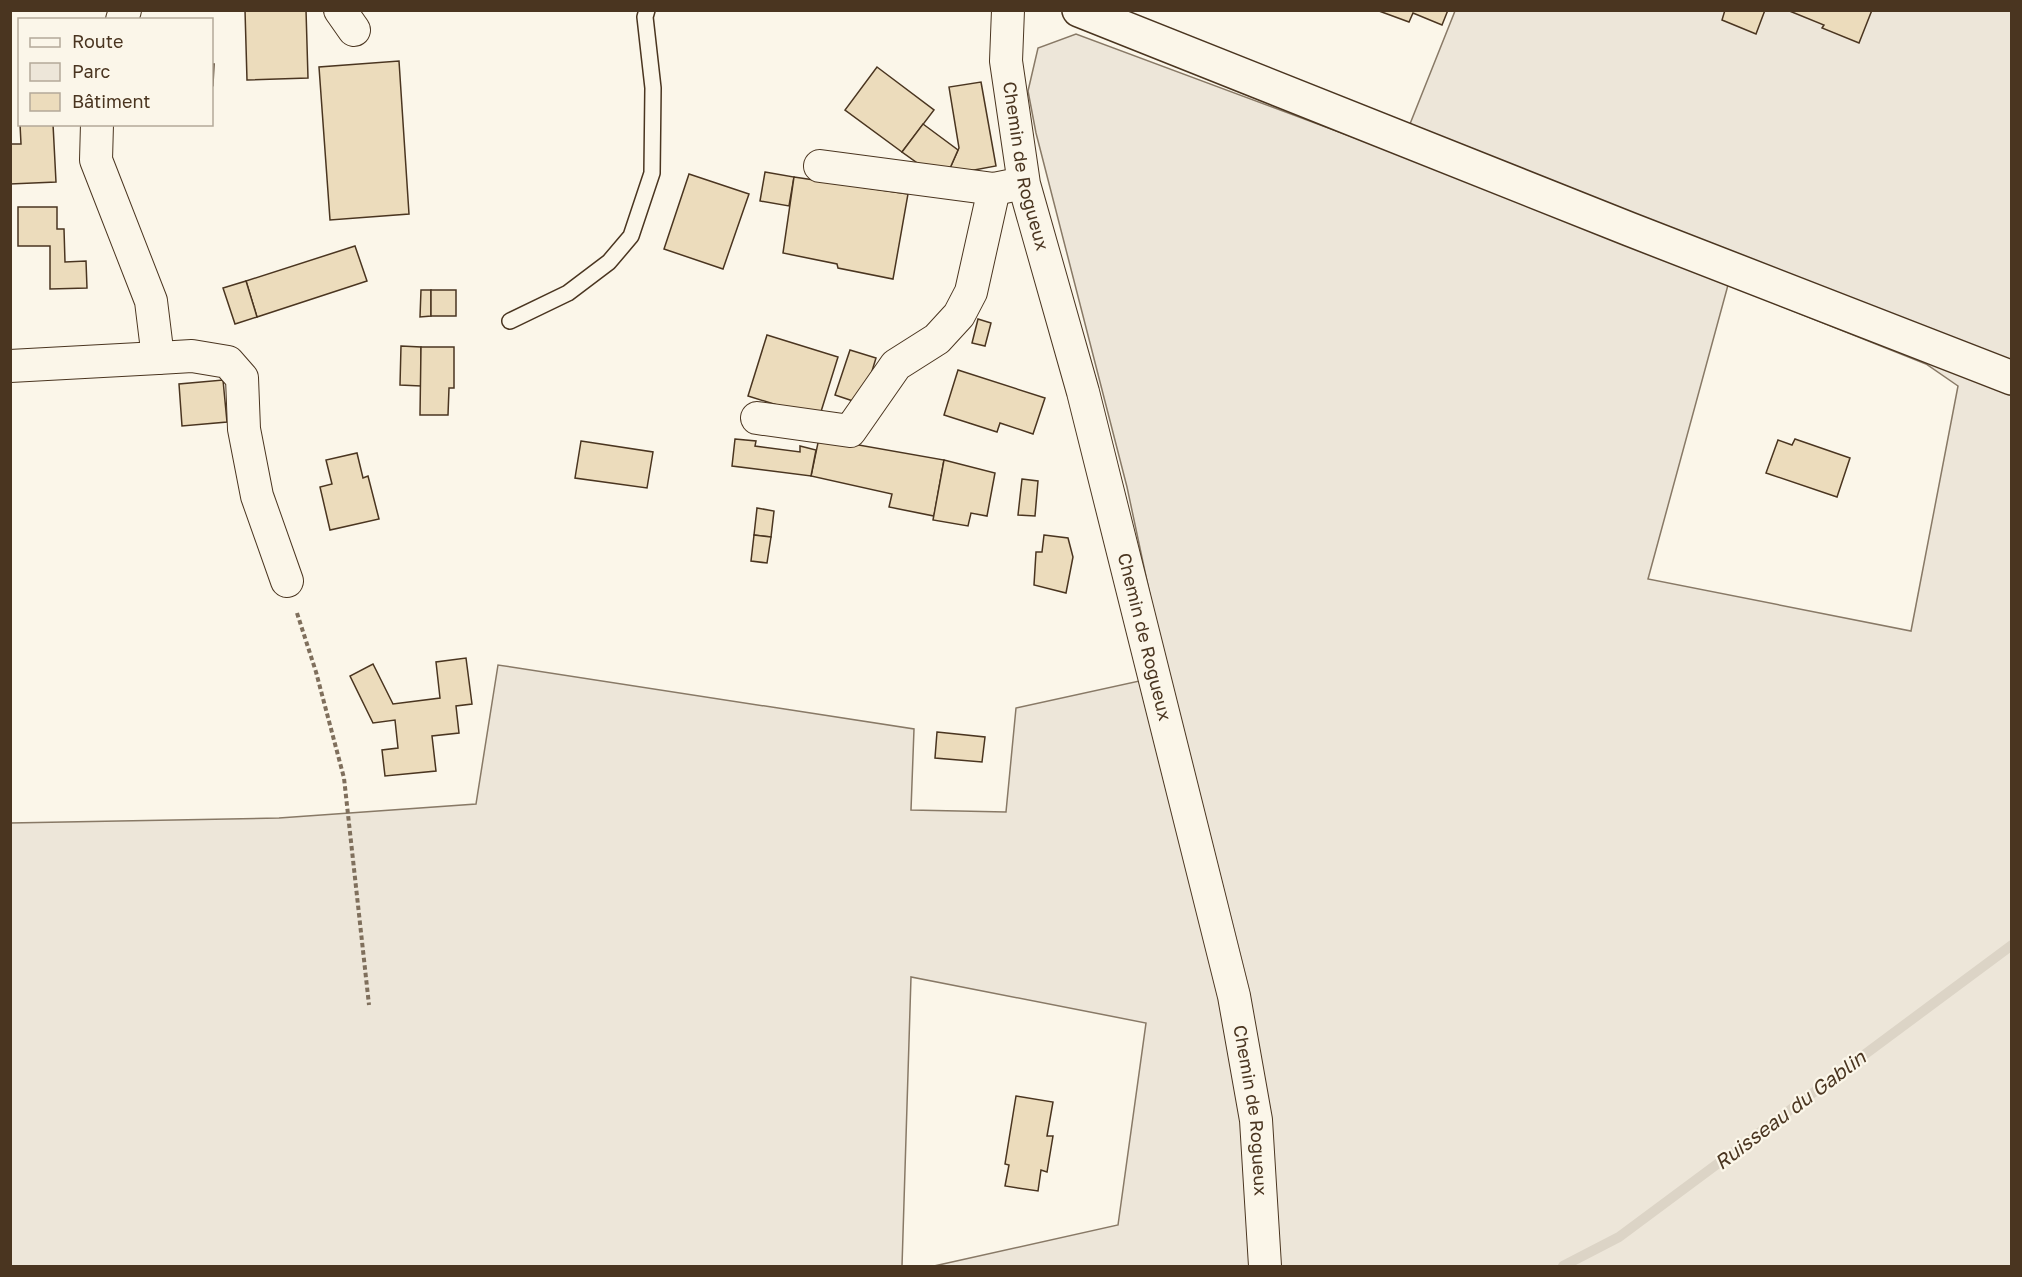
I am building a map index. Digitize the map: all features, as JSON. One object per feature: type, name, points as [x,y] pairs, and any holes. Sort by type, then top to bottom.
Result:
[{"type":"street","name":"Chemin de Rogueux","points":[[1008,10],[1006,61],[1024,184],[1083,392],[1234,996],[1256,1120],[1265,1266]]},
{"type":"street","points":[[1079,10],[1629,229],[2012,378]]},
{"type":"street","points":[[97,126],[96,160],[151,301],[158,358]]},
{"type":"street","points":[[820,166],[993,189],[1024,184]]},
{"type":"street","points":[[757,418],[850,431],[896,365],[937,339],[959,315],[970,292],[993,189]]},
{"type":"street","points":[[10,366],[192,356],[228,362],[242,378],[244,429],[257,496],[287,581]]},
{"type":"lane","points":[[510,321],[568,292],[609,262],[631,236],[652,173],[653,88],[645,17],[647,10]]},
{"type":"path","points":[[287,581],[316,672],[344,778],[369,1005]]},
{"type":"green space","points":[[1455,11],[2011,11],[2011,1266],[934,1266],[1118,1225],[1146,1023],[911,977],[902,1266],[11,1266],[10,823],[279,818],[476,804],[498,665],[914,729],[911,810],[1006,812],[1016,708],[1167,675],[1127,487],[1036,133],[1028,91],[1038,48],[1076,34],[1398,154]],"holes":[[[1728,285],[1926,364],[1958,386],[1911,631],[1648,579]]]},
{"type":"building","points":[[245,10],[306,10],[308,78],[247,80]]},
{"type":"building","points":[[1448,10],[1442,25],[1413,13],[1409,22],[1379,11]]},
{"type":"building","points":[[1725,10],[1765,10],[1756,34],[1722,20]]},
{"type":"building","points":[[1787,10],[1872,10],[1859,43]]},
{"type":"building","points":[[399,61],[409,214],[330,220],[319,67]]},
{"type":"building","points":[[877,67],[934,110],[902,152],[845,110]]},
{"type":"building","points":[[981,82],[996,166],[947,175],[959,148],[949,87]]},
{"type":"building","points":[[923,124],[958,150],[947,175],[930,172],[902,152]]},
{"type":"building","points":[[20,126],[53,126],[56,182],[10,184],[10,144],[21,144]]},
{"type":"building","points":[[765,172],[794,177],[789,206],[760,201]]},
{"type":"building","points":[[689,174],[749,194],[723,269],[664,249]]},
{"type":"building","points":[[794,177],[908,194],[893,279],[838,268],[837,264],[783,253]]},
{"type":"building","points":[[18,207],[57,207],[57,229],[64,229],[65,262],[86,261],[87,288],[50,289],[50,246],[18,246]]},
{"type":"building","points":[[355,246],[367,281],[257,317],[246,281]]},
{"type":"building","points":[[246,281],[257,317],[235,324],[223,288]]},
{"type":"building","points":[[421,290],[431,290],[431,316],[420,317]]},
{"type":"building","points":[[431,290],[456,290],[456,316],[431,316]]},
{"type":"building","points":[[978,319],[991,323],[985,346],[972,343]]},
{"type":"building","points":[[767,335],[838,357],[819,418],[748,396]]},
{"type":"building","points":[[401,346],[421,347],[421,386],[400,385]]},
{"type":"building","points":[[421,347],[454,347],[454,388],[449,388],[448,415],[420,415]]},
{"type":"building","points":[[850,350],[876,358],[862,404],[835,395]]},
{"type":"building","points":[[958,370],[1045,398],[1033,434],[1000,423],[997,432],[944,415]]},
{"type":"building","points":[[223,380],[227,422],[182,426],[179,384]]},
{"type":"building","points":[[819,438],[944,460],[934,516],[889,507],[892,494],[811,476]]},
{"type":"building","points":[[735,439],[756,441],[755,446],[800,452],[800,446],[816,450],[811,476],[732,466]]},
{"type":"building","points":[[1795,439],[1850,458],[1837,497],[1766,473],[1778,440],[1792,445]]},
{"type":"building","points":[[581,441],[653,452],[647,488],[575,478]]},
{"type":"building","points":[[357,453],[363,478],[368,476],[379,519],[330,530],[320,487],[332,484],[326,460]]},
{"type":"building","points":[[944,460],[995,473],[987,516],[971,513],[968,526],[933,520]]},
{"type":"building","points":[[1022,479],[1038,481],[1035,516],[1018,515]]},
{"type":"building","points":[[757,508],[774,511],[771,537],[754,535]]},
{"type":"building","points":[[754,535],[771,537],[767,563],[751,561]]},
{"type":"building","points":[[1044,535],[1068,538],[1073,557],[1066,593],[1034,585],[1036,552],[1042,552]]},
{"type":"building","points":[[466,658],[472,704],[456,706],[459,733],[432,736],[436,771],[385,776],[382,750],[398,748],[395,720],[373,723],[350,676],[373,664],[393,704],[440,698],[436,662]]},
{"type":"building","points":[[937,732],[985,737],[982,762],[935,758]]},
{"type":"building","points":[[1016,1096],[1053,1102],[1047,1136],[1053,1136],[1047,1172],[1041,1170],[1038,1191],[1005,1186],[1009,1165],[1005,1164]]},
{"type":"waterway","name":"Ruisseau du Gablin","points":[[1563,1266],[1619,1237],[2012,945]]}]
